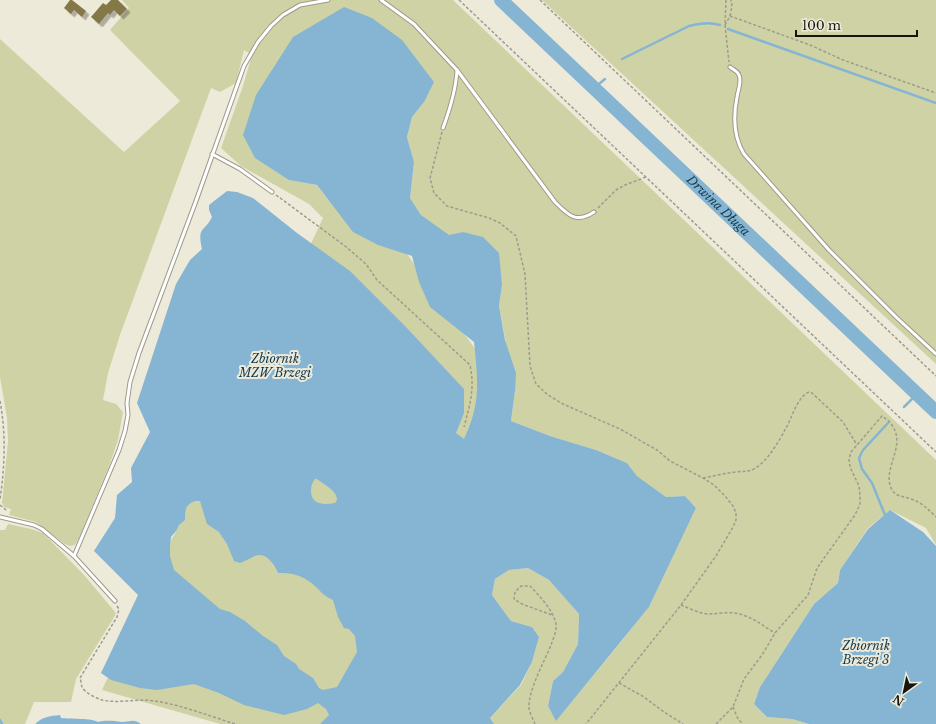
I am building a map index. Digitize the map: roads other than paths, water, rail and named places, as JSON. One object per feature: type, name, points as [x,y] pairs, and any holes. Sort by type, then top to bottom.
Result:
[{"type":"lane","points":[[74,556],[126,431],[128,415],[127,403],[130,382],[149,324],[244,66],[258,42],[271,26],[291,10],[300,6],[328,0]]},
{"type":"lane","points":[[381,0],[414,24],[458,70],[555,202],[574,218],[582,219],[594,212]]},
{"type":"lane","points":[[730,68],[736,71],[740,77],[734,116],[734,128],[740,146],[747,158],[829,250],[936,354]]},
{"type":"lane","points":[[443,128],[451,108],[458,70]]},
{"type":"lane","points":[[212,154],[240,168],[272,192]]},
{"type":"lane","points":[[0,517],[34,525],[42,529],[74,556],[114,601]]},
{"type":"water","name":"Zbiornik MZW Brzegi","points":[[344,7],[372,18],[402,40],[434,82],[424,102],[412,117],[407,137],[414,162],[410,198],[421,215],[449,235],[463,232],[483,237],[499,253],[502,285],[499,306],[505,340],[516,373],[511,421],[550,436],[596,450],[627,463],[637,476],[666,497],[685,496],[696,508],[649,607],[556,721],[548,706],[553,681],[563,672],[578,644],[579,614],[549,580],[528,568],[509,570],[495,579],[492,595],[511,621],[532,627],[539,637],[532,662],[520,685],[490,718],[494,724],[320,724],[329,715],[326,709],[318,703],[307,709],[284,715],[244,705],[219,693],[194,684],[157,690],[140,688],[111,680],[101,673],[138,595],[94,551],[115,518],[117,495],[132,482],[131,468],[150,432],[137,403],[176,284],[190,260],[202,249],[200,237],[201,233],[212,217],[209,210],[209,205],[227,191],[237,192],[253,198],[297,233],[350,271],[405,326],[464,389],[464,413],[456,433],[464,439],[473,414],[477,392],[477,368],[474,342],[430,307],[419,282],[412,256],[378,245],[353,232],[317,185],[289,180],[255,158],[243,135],[256,95],[293,37]],"holes":[[[315,479],[335,493],[337,500],[335,503],[323,504],[313,499],[311,489]],[[195,501],[200,501],[207,524],[219,532],[227,544],[234,561],[240,563],[255,556],[263,555],[270,560],[278,573],[295,574],[305,578],[328,598],[333,600],[338,617],[344,628],[349,629],[355,636],[357,652],[337,687],[323,690],[319,688],[313,678],[299,669],[296,664],[284,656],[277,645],[245,621],[230,612],[220,609],[174,570],[170,556],[171,537],[179,525],[185,520],[187,506]]]},
{"type":"water","name":"Zbiornik Brzegi 3","points":[[890,510],[923,532],[936,546],[936,724],[809,724],[792,719],[767,717],[754,704],[760,687],[814,604],[838,583],[840,570],[868,529]]},
{"type":"water","points":[[60,715],[61,718],[86,719],[98,722],[134,721],[141,724],[35,724],[46,717]]},
{"type":"waterway","name":"Drwina Długa","points":[[501,0],[936,412]]},
{"type":"waterway","points":[[622,59],[689,26],[704,23],[720,25]]},
{"type":"waterway","points":[[728,29],[936,103]]},
{"type":"waterway","points":[[594,88],[605,79]]},
{"type":"waterway","points":[[904,407],[917,394]]},
{"type":"waterway","points":[[885,515],[872,483],[862,469],[859,458],[863,450],[888,423]]},
{"type":"waterway","points":[[0,720],[2,724]]}]
